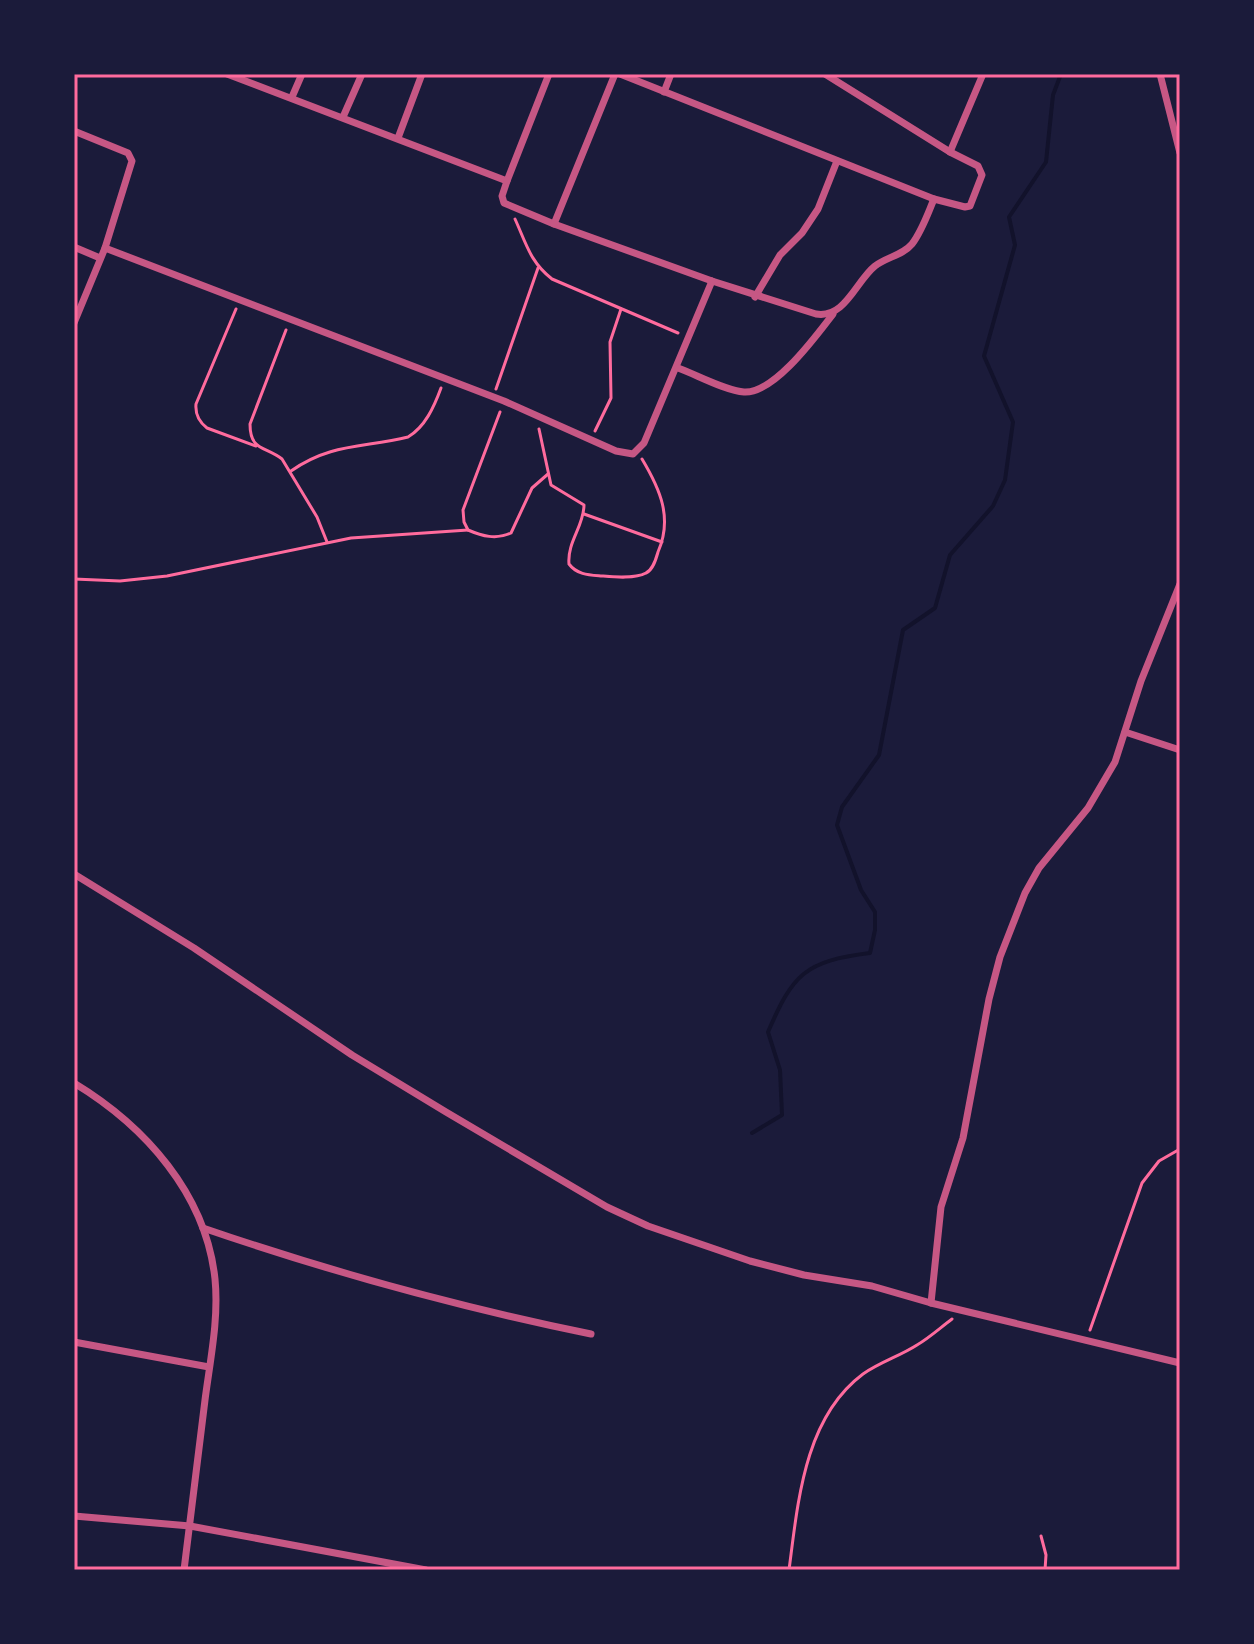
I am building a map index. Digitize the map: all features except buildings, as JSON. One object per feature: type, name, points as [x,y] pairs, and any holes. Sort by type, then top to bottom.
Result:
[{"type":"street","points":[[227,74],[240,76],[507,181]]},
{"type":"street","points":[[292,97],[302,74]]},
{"type":"street","points":[[343,117],[362,74]]},
{"type":"street","points":[[398,138],[422,74]]},
{"type":"street","points":[[549,74],[502,196],[507,206],[755,297],[825,316],[834,312]]},
{"type":"street","points":[[554,224],[617,74],[934,199],[970,206],[981,181],[978,166],[950,152],[825,74]]},
{"type":"street","points":[[664,92],[671,74]]},
{"type":"street","points":[[950,152],[983,74]]},
{"type":"street","points":[[1160,74],[1180,153]]},
{"type":"street","points":[[74,131],[128,153],[132,158],[105,248],[74,323]]},
{"type":"street","points":[[755,297],[780,255],[802,233],[818,209],[837,161]]},
{"type":"street","points":[[678,368],[740,392],[766,385],[820,332],[876,265],[910,247],[934,199]]},
{"type":"street","points":[[74,247],[100,258]]},
{"type":"street","points":[[105,248],[536,413],[616,451],[633,454],[644,443],[712,281]]},
{"type":"street","points":[[931,1303],[941,1207],[963,1138],[1000,957],[1021,903],[1039,868],[1102,787],[1115,762],[1146,668],[1180,584]]},
{"type":"street","points":[[1125,732],[1180,750]]},
{"type":"street","points":[[74,874],[194,948],[352,1055],[607,1207],[648,1226],[750,1261],[804,1275],[872,1286],[1180,1363]]},
{"type":"street","points":[[74,1083],[112,1109],[164,1160],[193,1204],[211,1253],[215,1292],[209,1367],[184,1570]]},
{"type":"street","points":[[203,1228],[356,1278],[512,1318],[591,1334]]},
{"type":"street","points":[[74,1342],[209,1367]]},
{"type":"street","points":[[74,1516],[190,1526],[426,1570]]},
{"type":"path","points":[[507,206],[538,268],[552,279],[689,337]]},
{"type":"path","points":[[494,397],[538,268]]},
{"type":"path","points":[[240,299],[196,404],[196,411],[207,428],[274,453],[291,471],[317,517],[327,543]]},
{"type":"path","points":[[591,438],[611,398],[610,342],[621,309]]},
{"type":"path","points":[[256,446],[250,424],[291,319]]},
{"type":"path","points":[[291,471],[312,457],[333,449],[393,441],[417,432],[446,378]]},
{"type":"path","points":[[468,530],[463,510],[504,401]]},
{"type":"path","points":[[536,413],[554,489],[584,505],[584,514],[568,555],[569,564],[581,573],[608,577],[646,573],[652,567],[662,542],[666,513],[638,451]]},
{"type":"path","points":[[74,579],[120,581],[167,576],[351,538],[468,530],[496,537],[511,533],[532,488],[548,474]]},
{"type":"path","points":[[584,514],[662,542]]},
{"type":"path","points":[[1086,1341],[1142,1183],[1159,1161],[1180,1149]]},
{"type":"path","points":[[789,1570],[807,1463],[829,1410],[863,1375],[917,1346],[963,1311]]},
{"type":"path","points":[[1041,1536],[1046,1555],[1045,1570]]},
{"type":"waterway","points":[[752,1133],[782,1115],[780,1070],[768,1032],[785,996],[804,974],[816,966],[870,953],[875,912],[861,890],[837,825],[842,807],[879,755],[903,630],[935,608],[950,555],[993,506],[1005,480],[1013,422],[984,356],[1015,245],[1009,217],[1046,162],[1053,95],[1061,74]]}]
